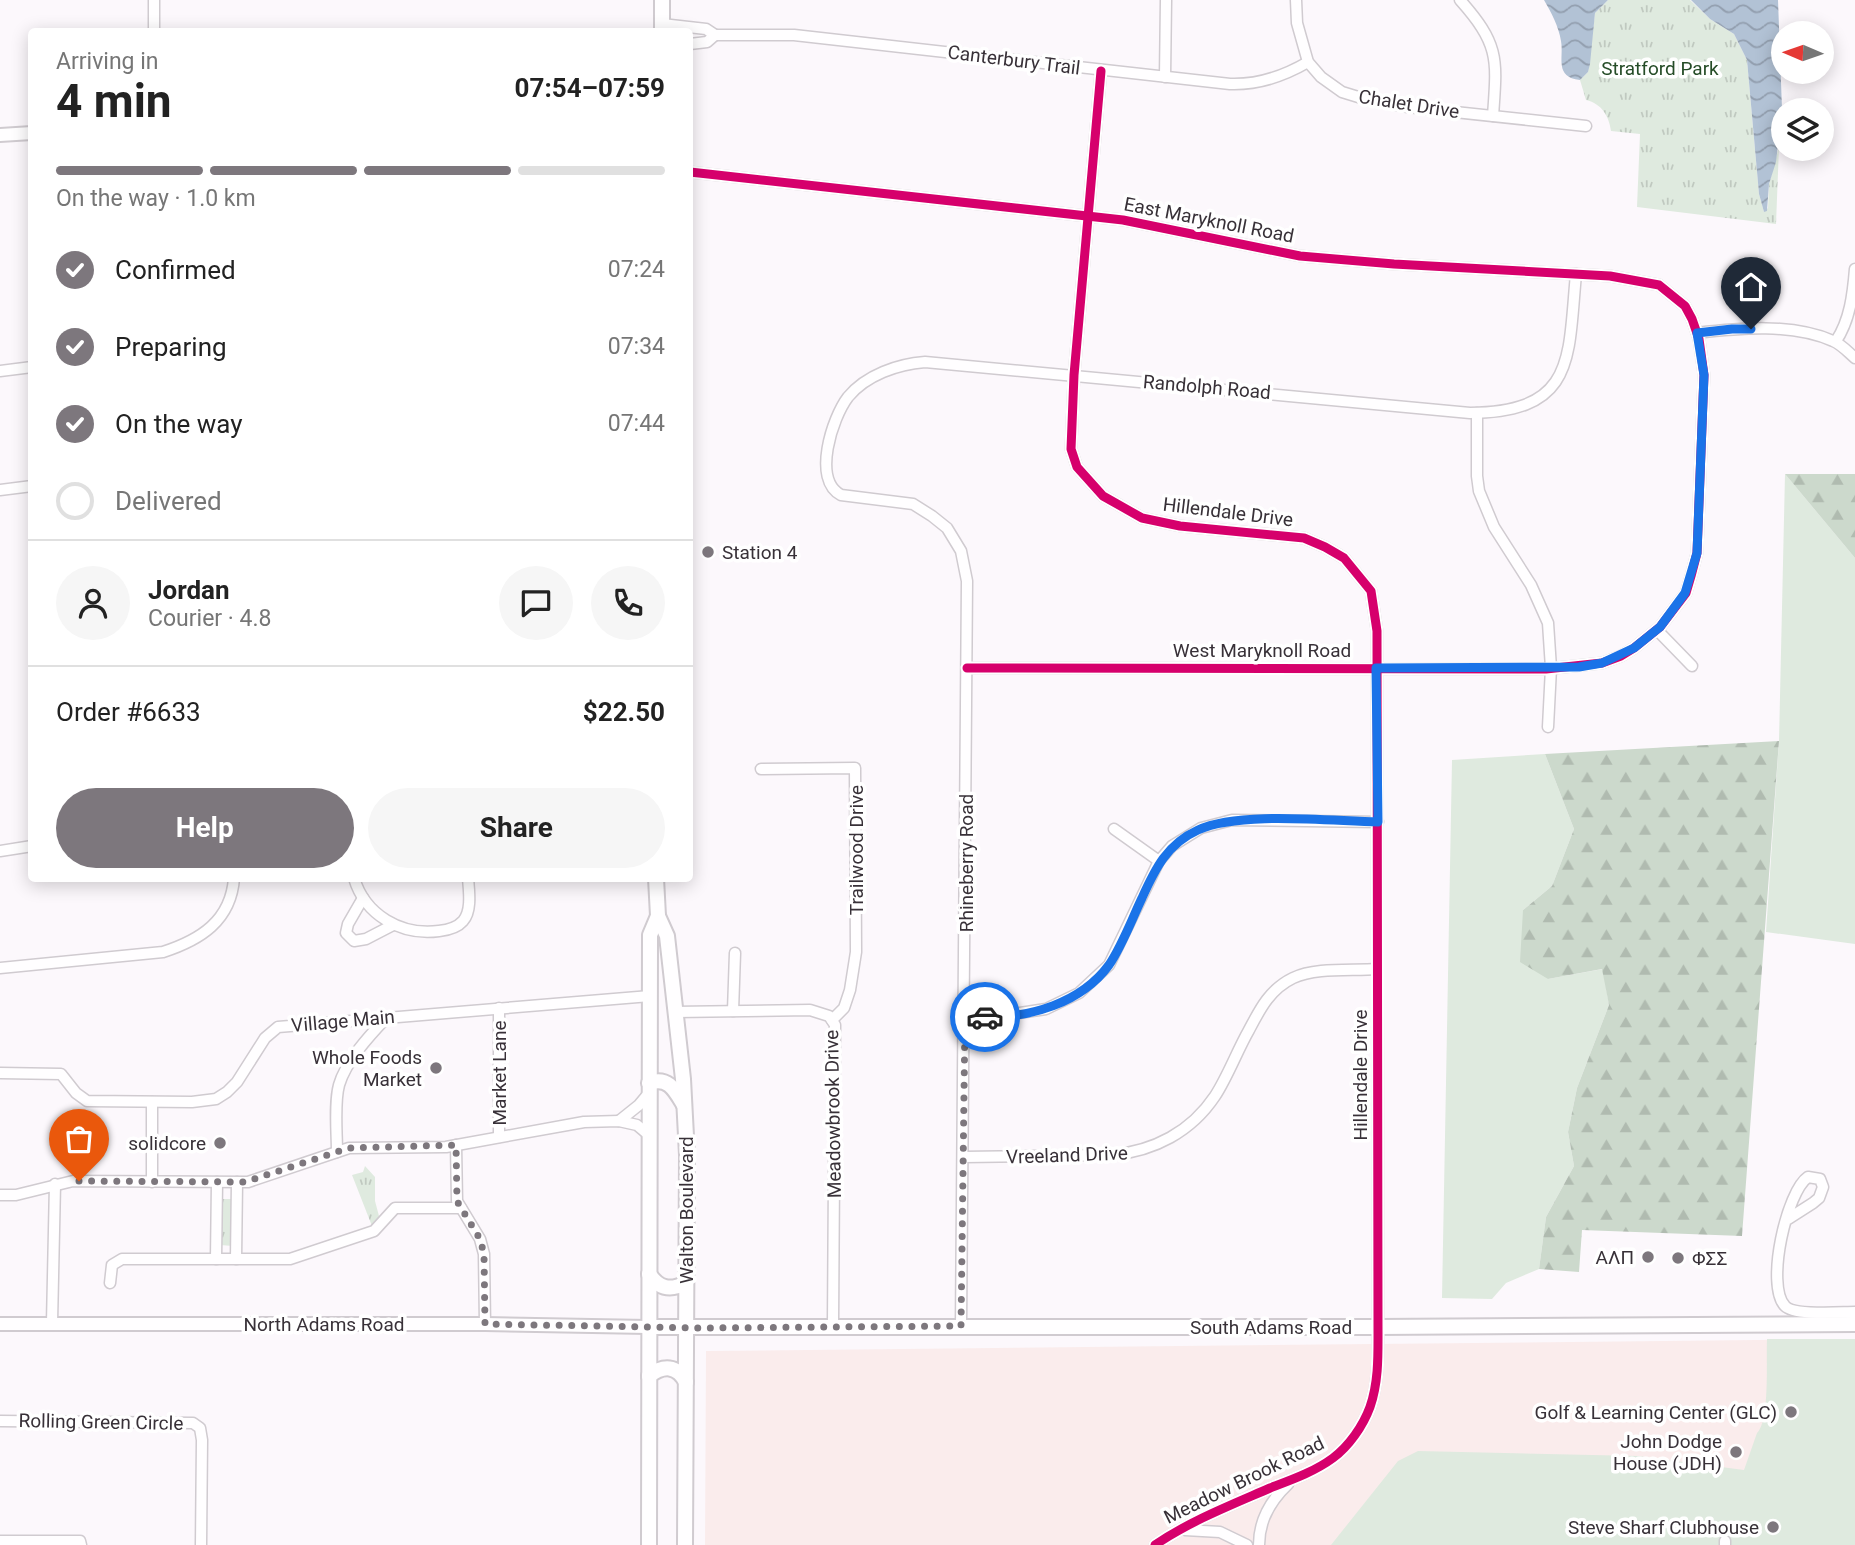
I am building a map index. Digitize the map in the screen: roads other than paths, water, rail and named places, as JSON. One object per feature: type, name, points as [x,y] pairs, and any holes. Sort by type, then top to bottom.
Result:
[{"type":"main road","points":[[662,0],[662,28]]},
{"type":"main road","name":"Walton Boulevard","points":[[656,882],[658,916],[667,936],[685,1106],[685,1545]]},
{"type":"main road","name":"Walton Boulevard","points":[[649,1545],[650,935],[658,916]]},
{"type":"main road","points":[[650,980],[660,977],[672,984]]},
{"type":"main road","points":[[649,1087],[657,1080],[667,1082],[675,1089],[685,1106]]},
{"type":"main road","points":[[649,1274],[656,1283],[665,1288],[687,1283]]},
{"type":"main road","name":"South Adams Road","points":[[648,1327],[1855,1324]]},
{"type":"main road","points":[[649,1376],[666,1367],[680,1372],[686,1382]]},
{"type":"street","points":[[154,0],[154,28]]},
{"type":"street","points":[[1166,0],[1166,77]]},
{"type":"street","points":[[1296,0],[1297,23],[1308,62]]},
{"type":"street","points":[[1461,0],[1482,27],[1495,54],[1493,116]]},
{"type":"street","name":"Canterbury Trail","points":[[693,29],[706,29],[715,35],[794,35],[1244,85],[1293,71],[1308,62]]},
{"type":"street","name":"Canterbury Trail","points":[[693,44],[707,42],[715,35]]},
{"type":"street","name":"Chalet Drive","points":[[1308,62],[1321,77],[1342,92],[1355,96],[1408,107],[1586,126]]},
{"type":"street","name":"Hillendale Drive","points":[[1101,71],[1073,375],[1071,449],[1077,467],[1093,488],[1103,496],[1142,518],[1180,526],[1304,538],[1344,558],[1371,591],[1377,631],[1378,1327]]},
{"type":"street","points":[[0,135],[28,133]]},
{"type":"street","name":"East Maryknoll Road","points":[[693,172],[1123,220],[1300,256],[1610,276],[1659,285],[1685,306],[1697,333]]},
{"type":"street","points":[[1836,341],[1850,309],[1855,269]]},
{"type":"street","name":"Randolph Road","points":[[833,491],[827,481],[826,465],[834,422],[849,397],[875,376],[909,363],[925,362],[1073,375],[1477,413],[1495,412],[1522,405],[1546,394],[1555,385],[1567,362],[1576,274]]},
{"type":"street","points":[[1697,333],[1732,329],[1797,331],[1836,341],[1855,358]]},
{"type":"street","name":"West Maryknoll Road","points":[[967,668],[1551,668],[1602,663],[1621,656],[1657,630],[1685,593],[1697,553],[1704,375],[1697,333]]},
{"type":"street","points":[[0,371],[28,368]]},
{"type":"street","points":[[1477,413],[1479,491],[1500,538],[1520,566],[1548,623],[1551,668],[1548,727]]},
{"type":"street","points":[[0,490],[28,486]]},
{"type":"street","name":"Rhineberry Road","points":[[833,491],[841,495],[913,504],[932,516],[947,528],[961,551],[967,581],[961,1326]]},
{"type":"street","points":[[1657,630],[1692,666]]},
{"type":"street","name":"Trailwood Drive","points":[[761,769],[855,768],[856,952],[844,1008],[832,1020]]},
{"type":"street","points":[[965,1017],[993,1017],[1046,1009],[1079,993],[1109,965],[1159,861],[1172,846],[1201,828],[1232,820],[1378,822]]},
{"type":"street","points":[[1114,829],[1159,861]]},
{"type":"street","points":[[0,851],[28,847]]},
{"type":"street","points":[[0,968],[163,952],[176,948],[214,925],[227,906],[233,882]]},
{"type":"street","points":[[356,882],[371,909],[393,925],[431,932],[455,927],[464,920],[468,882]]},
{"type":"street","points":[[363,898],[348,924],[346,933],[354,941],[366,939],[393,925]]},
{"type":"street","points":[[733,1011],[735,953]]},
{"type":"street","name":"Vreeland Drive","points":[[964,1157],[1112,1156],[1137,1153],[1163,1143],[1190,1124],[1215,1096],[1263,1003],[1280,985],[1295,977],[1321,972],[1377,970]]},
{"type":"street","name":"Village Main","points":[[0,1073],[61,1074],[76,1093],[87,1101],[198,1102],[222,1096],[237,1082],[268,1034],[278,1027],[650,996]]},
{"type":"street","name":"Market Lane","points":[[499,1008],[499,1137]]},
{"type":"street","name":"Meadowbrook Drive","points":[[676,1012],[810,1010],[830,1016],[835,1025],[833,1325]]},
{"type":"street","points":[[337,1152],[339,1086],[346,1069],[387,1017]]},
{"type":"street","points":[[619,1121],[639,1105],[649,1087]]},
{"type":"street","points":[[152,1102],[152,1182]]},
{"type":"street","points":[[0,1195],[16,1195],[73,1181],[248,1182],[359,1147],[442,1147],[575,1123],[619,1121],[637,1125],[650,1136]]},
{"type":"street","points":[[456,1145],[456,1195],[480,1239],[484,1254],[485,1324]]},
{"type":"street","points":[[216,1182],[216,1259]]},
{"type":"street","points":[[236,1259],[237,1182]]},
{"type":"street","points":[[52,1324],[55,1184]]},
{"type":"street","points":[[110,1283],[112,1265],[122,1259],[284,1260],[374,1231],[395,1209],[461,1208]]},
{"type":"street","points":[[1788,1220],[1777,1251],[1776,1269],[1777,1287],[1785,1306],[1793,1310],[1855,1312]]},
{"type":"street","name":"North Adams Road","points":[[0,1324],[485,1324],[648,1327]]},
{"type":"street","name":"Meadow Brook Road","points":[[1155,1545],[1178,1531],[1323,1465],[1341,1451],[1363,1421],[1375,1387],[1378,1327]]},
{"type":"street","name":"Rolling Green Circle","points":[[0,1421],[193,1423],[200,1428],[202,1440],[201,1545]]},
{"type":"street","points":[[1259,1545],[1262,1522],[1269,1507],[1297,1477]]},
{"type":"street","points":[[1178,1531],[1199,1529],[1220,1532],[1247,1545]]},
{"type":"street","points":[[0,1541],[69,1540],[80,1541],[80,1545]]},
{"type":"water","points":[[1544,0],[1608,0],[1595,13],[1590,64],[1588,72],[1580,80],[1566,75],[1563,71],[1560,36]]},
{"type":"water","points":[[1691,0],[1778,0],[1779,21],[1771,21],[1771,84],[1781,84],[1782,98],[1771,98],[1771,161],[1776,161],[1769,184],[1767,211],[1764,212],[1759,194],[1747,60],[1734,34],[1710,19]]},
{"type":"place","name":"Station 4","points":[[708,552]]},
{"type":"place","name":"Whole Foods Market","points":[[436,1068]]},
{"type":"place","name":"solidcore","points":[[220,1143]]},
{"type":"place","name":"AΛΠ","points":[[1648,1257]]},
{"type":"place","name":"ΦΣΣ","points":[[1678,1258]]},
{"type":"place","name":"Golf & Learning Center (GLC)","points":[[1791,1412]]},
{"type":"place","name":"John Dodge House (JDH)","points":[[1736,1452]]},
{"type":"place","name":"Steve Sharf Clubhouse","points":[[1773,1527]]},
{"type":"park label","name":"Stratford Park","points":[[1660,68]]}]
